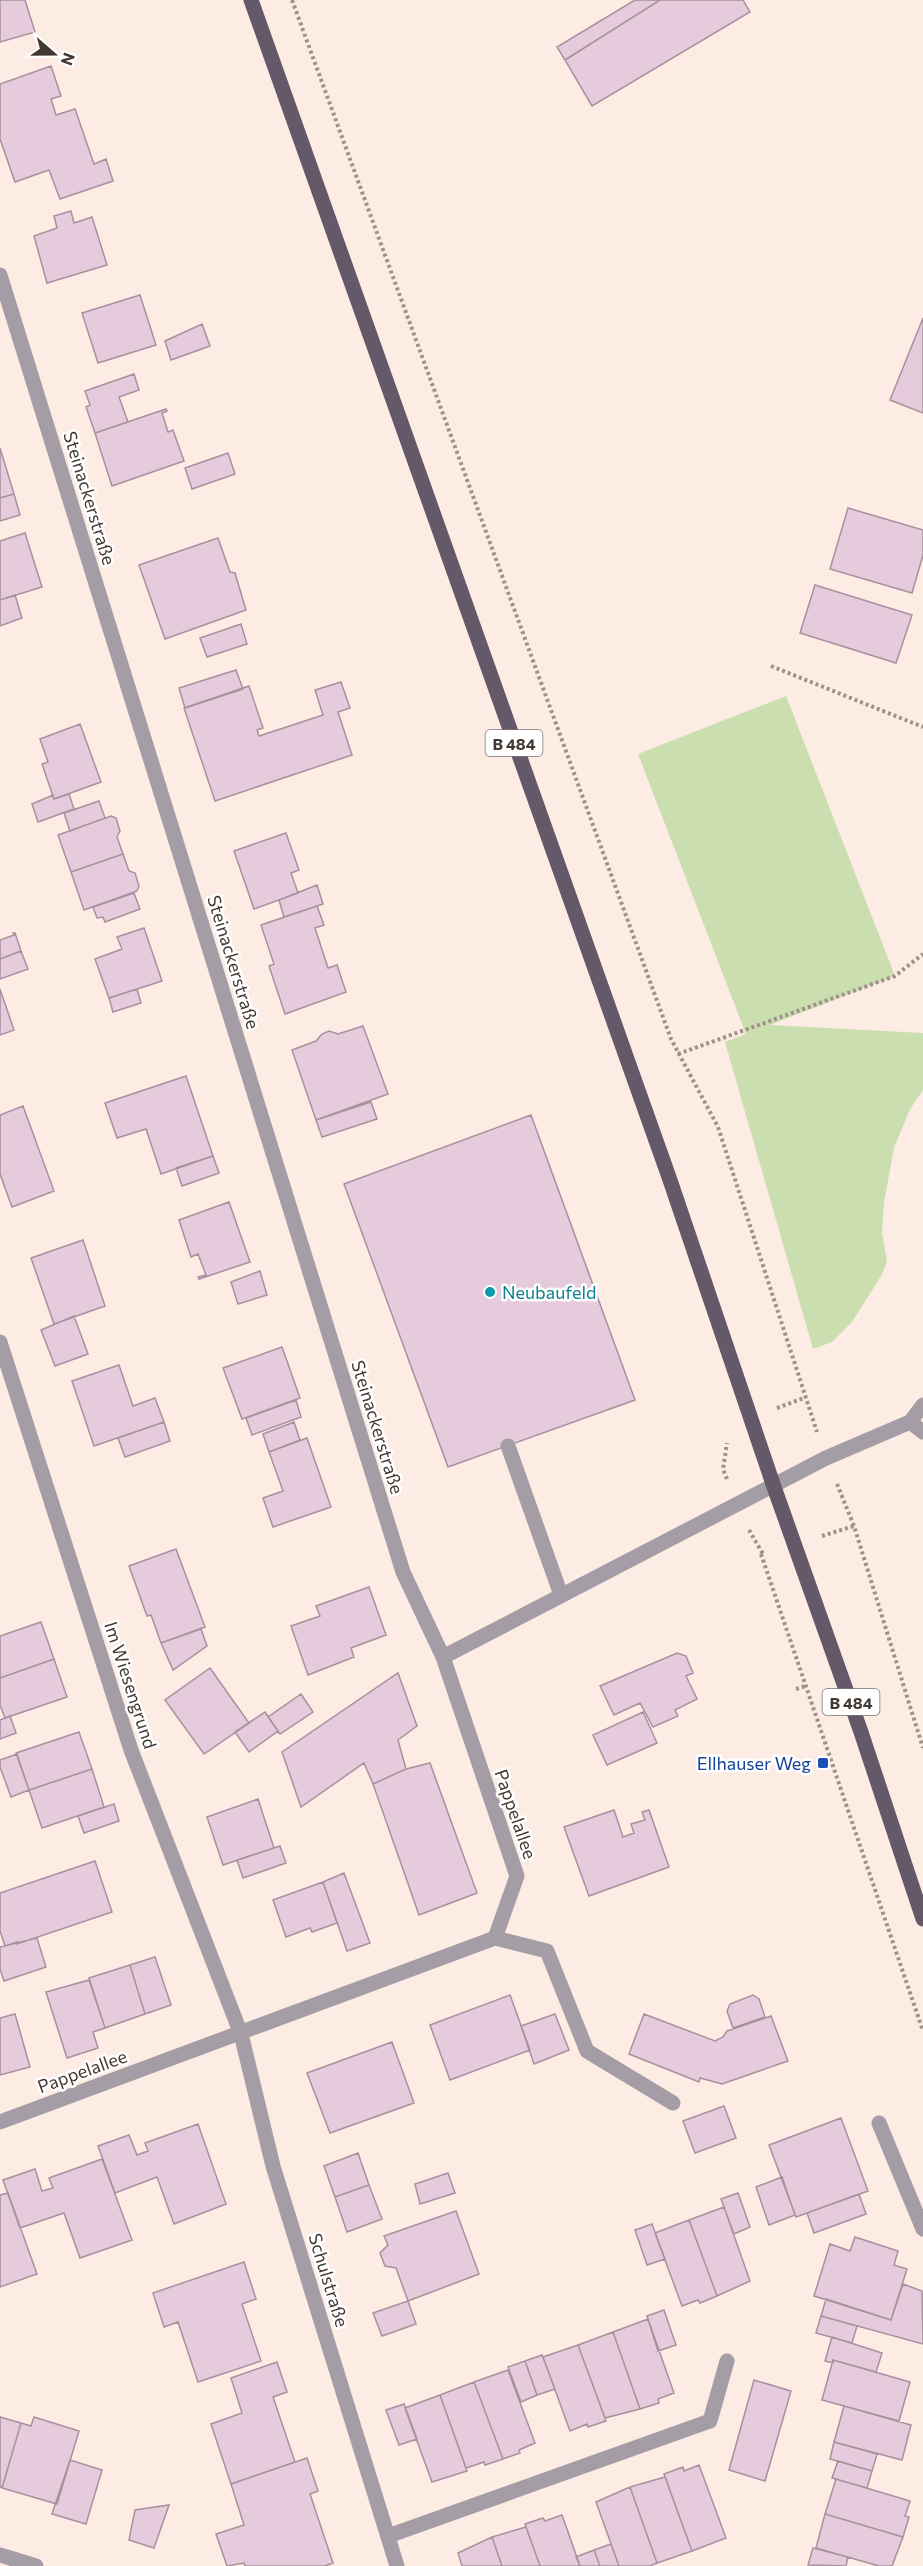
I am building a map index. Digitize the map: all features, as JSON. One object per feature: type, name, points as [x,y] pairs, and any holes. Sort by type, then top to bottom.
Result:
[{"type":"main road","name":"B 484","points":[[251,0],[670,1180],[774,1487],[861,1732],[923,1919]]},
{"type":"street","name":"Steinackerstraße","points":[[0,275],[403,1572],[443,1657]]},
{"type":"street","name":"Im Wiesengrund","points":[[0,1342],[131,1750],[242,2034]]},
{"type":"street","points":[[443,1657],[826,1458],[910,1422],[923,1405]]},
{"type":"street","points":[[910,1422],[923,1432]]},
{"type":"street","points":[[508,1446],[561,1595]]},
{"type":"street","name":"Pappelallee","points":[[0,2122],[242,2034],[495,1938],[517,1876],[443,1657]]},
{"type":"street","points":[[495,1938],[547,1951],[587,2051],[673,2103]]},
{"type":"street","name":"Schulstraße","points":[[242,2034],[273,2166],[397,2566]]},
{"type":"street","points":[[879,2123],[923,2229]]},
{"type":"street","points":[[388,2536],[710,2421],[727,2361]]},
{"type":"street","points":[[0,2555],[36,2566]]},
{"type":"path","points":[[292,0],[671,1039],[718,1127],[744,1201],[804,1398],[854,1526],[923,1748]]},
{"type":"path","points":[[771,666],[923,727]]},
{"type":"path","points":[[678,1054],[895,976],[923,954]]},
{"type":"path","points":[[761,1554],[923,2031]]},
{"type":"path","points":[[796,1689],[806,1686]]},
{"type":"green space","points":[[786,696],[895,976],[770,1025],[923,1033],[923,1090],[910,1109],[894,1148],[884,1202],[882,1233],[887,1262],[881,1276],[852,1322],[832,1342],[813,1349],[725,1042],[746,1034],[638,754]]},
{"type":"building","points":[[0,0],[25,0],[35,32],[0,42]]},
{"type":"building","points":[[635,0],[660,0],[565,60],[557,47]]},
{"type":"building","points":[[660,0],[743,0],[750,12],[592,106],[565,60]]},
{"type":"building","points":[[51,66],[61,96],[51,99],[56,115],[75,109],[94,164],[106,159],[113,181],[60,199],[49,170],[15,182],[0,139],[0,84]]},
{"type":"building","points":[[71,211],[74,223],[92,217],[107,265],[47,283],[34,236],[57,228],[54,216]]},
{"type":"building","points":[[140,295],[156,345],[98,363],[82,313]]},
{"type":"building","points":[[923,318],[923,413],[890,400]]},
{"type":"building","points":[[202,324],[210,346],[171,360],[165,341]]},
{"type":"building","points":[[134,374],[139,390],[119,397],[128,422],[95,433],[86,407],[90,405],[85,391]]},
{"type":"building","points":[[166,409],[167,411],[162,413],[168,432],[173,430],[184,461],[112,486],[95,433]]},
{"type":"building","points":[[0,448],[14,494],[0,498]]},
{"type":"building","points":[[228,453],[235,474],[192,489],[185,468]]},
{"type":"building","points":[[14,494],[20,515],[0,521],[0,498]]},
{"type":"building","points":[[848,508],[923,530],[923,555],[912,593],[830,569]]},
{"type":"building","points":[[25,533],[42,587],[0,600],[0,541]]},
{"type":"building","points":[[218,538],[230,572],[235,573],[246,610],[165,639],[139,565]]},
{"type":"building","points":[[815,585],[912,615],[896,663],[800,633]]},
{"type":"building","points":[[15,595],[22,618],[0,626],[0,600]]},
{"type":"building","points":[[241,624],[247,644],[207,657],[200,638]]},
{"type":"building","points":[[236,670],[243,689],[185,708],[179,688]]},
{"type":"building","points":[[341,682],[350,708],[338,712],[352,755],[215,801],[184,708],[249,686],[263,728],[257,730],[259,736],[323,715],[315,690]]},
{"type":"building","points":[[80,724],[101,782],[54,799],[42,764],[48,762],[40,739]]},
{"type":"building","points":[[69,794],[74,809],[38,822],[32,804],[53,795],[54,799]]},
{"type":"building","points":[[99,801],[105,818],[70,831],[64,813]]},
{"type":"building","points":[[111,816],[116,818],[120,831],[117,837],[123,854],[71,872],[58,835]]},
{"type":"building","points":[[286,833],[299,870],[291,873],[298,893],[254,909],[234,851]]},
{"type":"building","points":[[123,854],[129,871],[135,873],[139,886],[137,891],[84,910],[71,872]]},
{"type":"building","points":[[317,885],[323,904],[284,917],[279,900]]},
{"type":"building","points":[[134,893],[140,909],[105,922],[103,917],[97,918],[93,907]]},
{"type":"building","points":[[317,906],[324,925],[315,928],[328,968],[337,965],[346,992],[285,1014],[269,966],[274,964],[261,925]]},
{"type":"building","points":[[144,928],[162,981],[109,998],[95,959],[122,949],[117,937]]},
{"type":"building","points":[[15,933],[21,951],[0,959],[0,940],[14,935]]},
{"type":"building","points":[[21,951],[28,969],[0,979],[0,959]]},
{"type":"building","points":[[0,989],[14,1030],[0,1035]]},
{"type":"building","points":[[137,989],[141,1003],[113,1012],[109,998]]},
{"type":"building","points":[[363,1026],[388,1094],[316,1120],[292,1050],[316,1041],[322,1034],[329,1031],[338,1034]]},
{"type":"building","points":[[186,1076],[213,1156],[161,1174],[146,1129],[117,1138],[105,1103]]},
{"type":"building","points":[[371,1102],[377,1119],[322,1137],[316,1120]]},
{"type":"building","points":[[23,1106],[54,1191],[12,1207],[0,1174],[0,1115]]},
{"type":"building","name":"Neubaufeld","points":[[531,1115],[635,1400],[448,1467],[344,1184]]},
{"type":"building","points":[[213,1156],[219,1173],[182,1186],[176,1168]]},
{"type":"building","points":[[229,1202],[250,1262],[199,1279],[198,1277],[206,1275],[198,1254],[191,1257],[179,1220]]},
{"type":"building","points":[[83,1240],[105,1306],[54,1324],[31,1258]]},
{"type":"building","points":[[260,1271],[267,1295],[238,1304],[231,1282]]},
{"type":"building","points":[[74,1316],[88,1354],[55,1366],[41,1330]]},
{"type":"building","points":[[282,1347],[300,1398],[242,1419],[223,1368]]},
{"type":"building","points":[[119,1365],[133,1406],[155,1398],[164,1422],[94,1446],[72,1381]]},
{"type":"building","points":[[296,1400],[301,1417],[252,1435],[246,1418]]},
{"type":"building","points":[[164,1422],[170,1441],[125,1457],[118,1438]]},
{"type":"building","points":[[294,1422],[300,1440],[269,1452],[263,1434]]},
{"type":"building","points":[[307,1438],[331,1507],[273,1527],[263,1498],[283,1491],[269,1452]]},
{"type":"building","points":[[176,1549],[205,1627],[161,1643],[151,1615],[147,1616],[129,1566]]},
{"type":"building","points":[[369,1587],[386,1635],[351,1648],[354,1657],[308,1675],[291,1626],[320,1616],[316,1606]]},
{"type":"building","points":[[41,1622],[54,1659],[0,1678],[0,1636]]},
{"type":"building","points":[[201,1629],[207,1646],[173,1670],[161,1643]]},
{"type":"building","points":[[677,1653],[686,1656],[693,1673],[686,1676],[697,1699],[675,1710],[678,1716],[653,1727],[640,1703],[614,1715],[600,1686]]},
{"type":"building","points":[[54,1659],[67,1697],[5,1718],[0,1705],[0,1678]]},
{"type":"building","points":[[210,1668],[249,1723],[204,1754],[165,1700]]},
{"type":"building","points":[[398,1673],[417,1726],[398,1740],[406,1769],[373,1784],[364,1763],[301,1807],[282,1752]]},
{"type":"building","points":[[301,1694],[313,1712],[280,1734],[268,1717]]},
{"type":"building","points":[[265,1712],[278,1731],[249,1752],[235,1732]]},
{"type":"building","points":[[643,1712],[657,1743],[607,1765],[593,1735]]},
{"type":"building","points":[[10,1716],[16,1733],[0,1739],[0,1720]]},
{"type":"building","points":[[79,1732],[92,1769],[29,1790],[16,1753]]},
{"type":"building","points":[[17,1754],[29,1790],[11,1797],[0,1767],[0,1760]]},
{"type":"building","points":[[430,1763],[477,1893],[419,1915],[373,1784],[406,1769]]},
{"type":"building","points":[[92,1769],[104,1807],[42,1828],[29,1790]]},
{"type":"building","points":[[258,1799],[274,1848],[223,1865],[207,1817]]},
{"type":"building","points":[[114,1804],[119,1821],[84,1833],[78,1816]]},
{"type":"building","points":[[614,1810],[623,1837],[634,1833],[631,1824],[645,1820],[642,1812],[649,1810],[669,1867],[589,1896],[564,1827]]},
{"type":"building","points":[[280,1846],[286,1863],[243,1878],[237,1860]]},
{"type":"building","points":[[95,1861],[112,1912],[5,1946],[0,1931],[0,1893]]},
{"type":"building","points":[[344,1873],[370,1943],[347,1951],[323,1882]]},
{"type":"building","points":[[323,1882],[337,1923],[312,1932],[310,1928],[286,1937],[273,1900]]},
{"type":"building","points":[[37,1938],[46,1967],[4,1981],[0,1969],[0,1947]]},
{"type":"building","points":[[155,1957],[171,2005],[145,2014],[130,1965]]},
{"type":"building","points":[[130,1965],[145,2014],[105,2028],[89,1978]]},
{"type":"building","points":[[89,1980],[105,2028],[93,2032],[98,2048],[67,2058],[46,1992]]},
{"type":"building","points":[[510,1995],[530,2050],[450,2080],[430,2025]]},
{"type":"building","points":[[753,1995],[759,1999],[765,2017],[733,2028],[727,2011],[730,2004]]},
{"type":"building","points":[[15,2014],[30,2067],[0,2075],[0,2018]]},
{"type":"building","points":[[555,2014],[569,2050],[534,2064],[521,2026]]},
{"type":"building","points":[[644,2014],[715,2041],[723,2037],[727,2031],[771,2016],[788,2061],[722,2084],[700,2078],[699,2082],[629,2054]]},
{"type":"building","points":[[392,2042],[414,2103],[330,2133],[307,2073]]},
{"type":"building","points":[[724,2106],[736,2138],[695,2153],[683,2121]]},
{"type":"building","points":[[841,2118],[868,2191],[796,2217],[769,2145]]},
{"type":"building","points":[[198,2124],[226,2204],[174,2224],[157,2177],[115,2193],[98,2146],[129,2135],[137,2155],[148,2151],[145,2143]]},
{"type":"building","points":[[358,2153],[369,2185],[335,2197],[324,2166]]},
{"type":"building","points":[[102,2159],[132,2240],[80,2258],[64,2213],[20,2228],[3,2180],[35,2169],[42,2191],[53,2188],[49,2178]]},
{"type":"building","points":[[448,2173],[455,2193],[420,2204],[415,2184]]},
{"type":"building","points":[[782,2177],[795,2215],[769,2225],[756,2187]]},
{"type":"building","points":[[369,2185],[382,2219],[347,2232],[335,2197]]},
{"type":"building","points":[[8,2193],[37,2274],[0,2287],[0,2195]]},
{"type":"building","points":[[738,2193],[750,2227],[734,2234],[721,2199]]},
{"type":"building","points":[[859,2194],[866,2214],[814,2233],[807,2213]]},
{"type":"building","points":[[724,2207],[750,2281],[717,2296],[689,2220]]},
{"type":"building","points":[[456,2211],[479,2274],[408,2301],[396,2268],[385,2266],[380,2253],[388,2245],[384,2236]]},
{"type":"building","points":[[689,2220],[717,2296],[700,2303],[698,2300],[682,2306],[655,2233]]},
{"type":"building","points":[[652,2224],[665,2259],[647,2265],[635,2230]]},
{"type":"building","points":[[855,2237],[898,2251],[894,2265],[907,2269],[891,2320],[814,2296],[830,2244],[850,2251]]},
{"type":"building","points":[[244,2262],[256,2299],[242,2304],[261,2361],[198,2382],[178,2322],[164,2327],[153,2293]]},
{"type":"building","points":[[903,2284],[922,2291],[923,2344],[821,2316],[826,2299],[891,2320]]},
{"type":"building","points":[[408,2301],[416,2324],[382,2336],[373,2313]]},
{"type":"building","points":[[664,2310],[676,2345],[658,2351],[647,2316]]},
{"type":"building","points":[[821,2316],[857,2326],[852,2343],[816,2333]]},
{"type":"building","points":[[648,2319],[674,2393],[658,2399],[659,2403],[640,2409],[613,2332]]},
{"type":"building","points":[[613,2332],[640,2409],[605,2418],[578,2345]]},
{"type":"building","points":[[832,2337],[882,2353],[876,2372],[833,2360],[833,2363],[825,2361]]},
{"type":"building","points":[[578,2345],[606,2421],[588,2427],[587,2424],[570,2431],[543,2357]]},
{"type":"building","points":[[542,2355],[555,2389],[537,2395],[525,2361]]},
{"type":"building","points":[[833,2360],[910,2382],[899,2421],[822,2400]]},
{"type":"building","points":[[525,2361],[537,2395],[521,2402],[508,2367]]},
{"type":"building","points":[[277,2362],[287,2392],[273,2397],[295,2462],[231,2484],[211,2424],[242,2413],[231,2378]]},
{"type":"building","points":[[508,2370],[535,2443],[519,2450],[520,2453],[503,2459],[474,2382]]},
{"type":"building","points":[[754,2380],[791,2391],[765,2481],[729,2470]]},
{"type":"building","points":[[474,2382],[503,2459],[466,2468],[440,2395]]},
{"type":"building","points":[[440,2395],[467,2471],[432,2482],[405,2408]]},
{"type":"building","points":[[404,2404],[417,2439],[399,2445],[386,2410]]},
{"type":"building","points":[[844,2406],[911,2425],[902,2460],[834,2442]]},
{"type":"building","points":[[0,2417],[21,2423],[2,2488],[0,2487]]},
{"type":"building","points":[[34,2417],[79,2431],[57,2504],[2,2488],[21,2423],[31,2426]]},
{"type":"building","points":[[834,2442],[877,2454],[872,2471],[830,2459]]},
{"type":"building","points":[[307,2458],[318,2491],[310,2494],[333,2563],[325,2566],[245,2566],[244,2563],[227,2566],[216,2534],[244,2525],[231,2484]]},
{"type":"building","points":[[70,2460],[102,2470],[86,2524],[52,2514]]},
{"type":"building","points":[[838,2461],[872,2471],[867,2488],[832,2478]]},
{"type":"building","points":[[699,2465],[726,2538],[692,2551],[664,2474],[683,2467],[684,2471]]},
{"type":"building","points":[[665,2477],[692,2551],[657,2563],[630,2487]]},
{"type":"building","points":[[836,2479],[910,2501],[905,2516],[909,2517],[903,2537],[825,2514]]},
{"type":"building","points":[[630,2487],[657,2563],[650,2566],[619,2566],[596,2502]]},
{"type":"building","points":[[169,2505],[154,2548],[129,2540],[135,2510]]},
{"type":"building","points":[[825,2514],[903,2537],[892,2566],[879,2566],[816,2548]]},
{"type":"building","points":[[562,2515],[580,2566],[540,2566],[525,2524],[543,2518],[545,2521]]},
{"type":"building","points":[[526,2527],[540,2566],[502,2566],[492,2537]]},
{"type":"building","points":[[492,2537],[502,2566],[462,2566],[458,2553]]},
{"type":"building","points":[[611,2544],[619,2566],[600,2566],[594,2550]]},
{"type":"building","points":[[813,2548],[848,2557],[846,2566],[808,2565]]},
{"type":"building","points":[[594,2550],[600,2566],[580,2566],[576,2557]]},
{"type":"place","name":"Neubaufeld","points":[[490,1292]]},
{"type":"place","name":"Ellhauser Weg","points":[[823,1763]]}]
